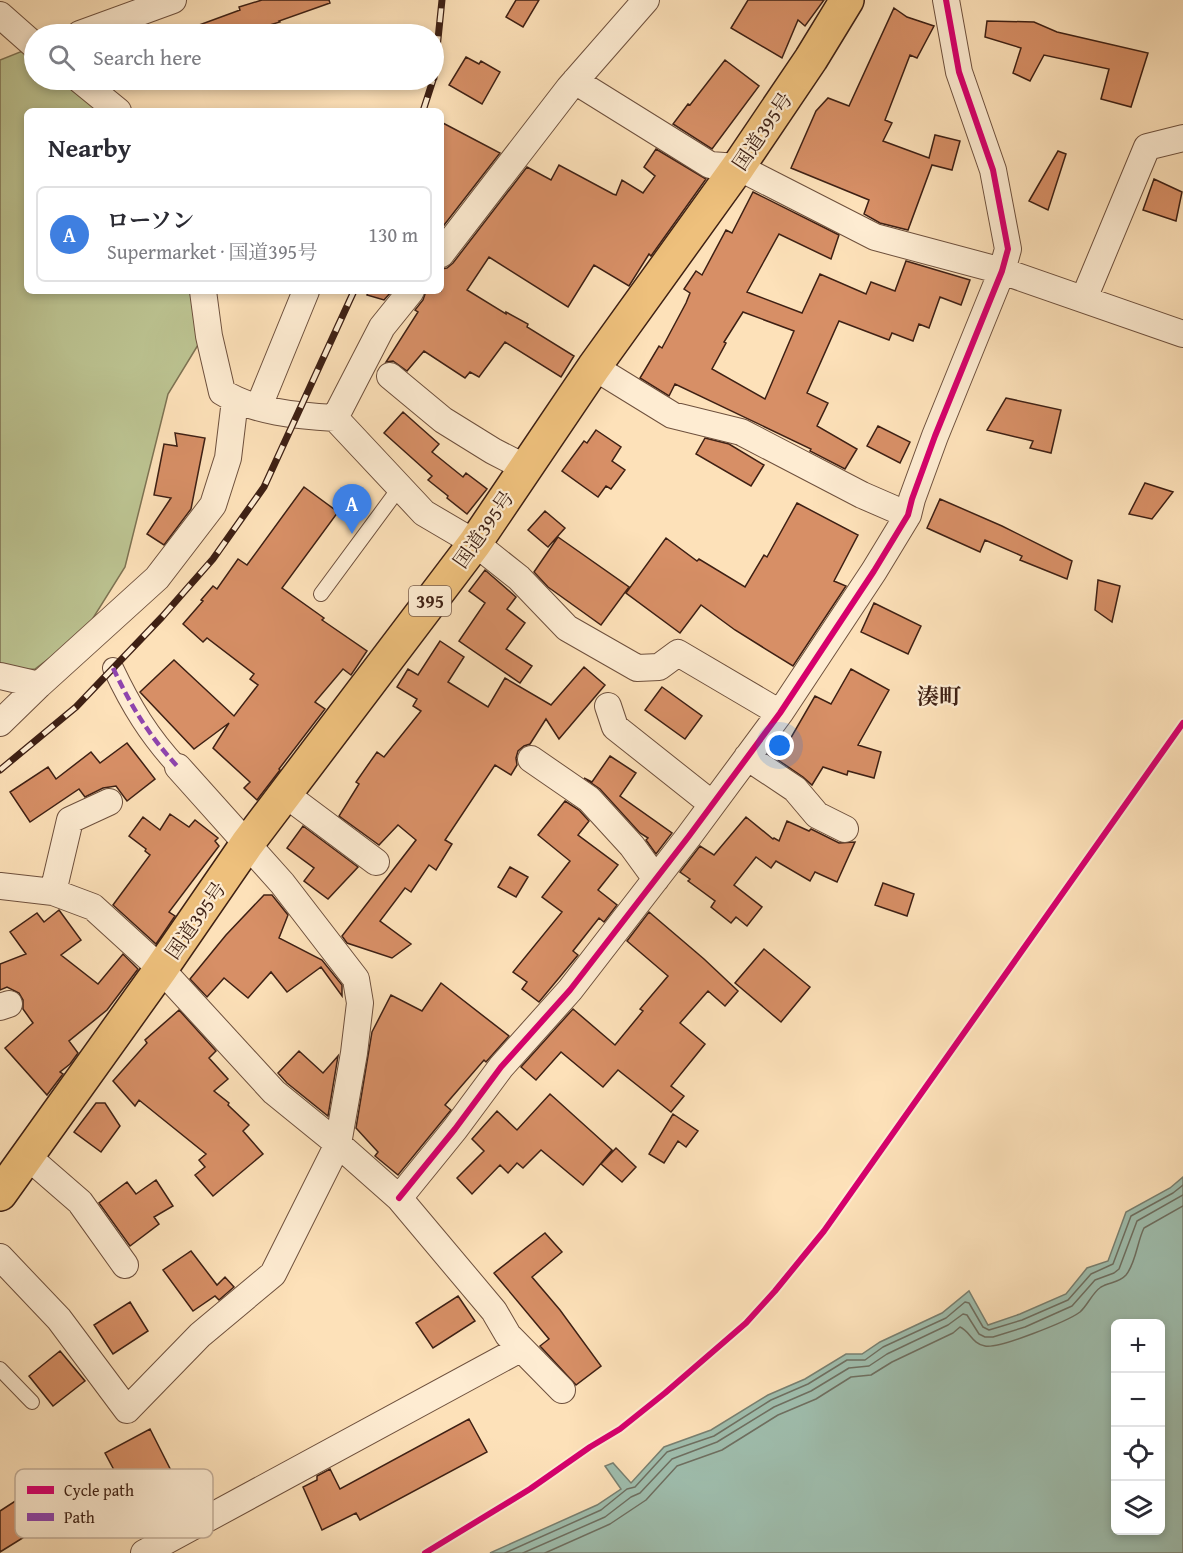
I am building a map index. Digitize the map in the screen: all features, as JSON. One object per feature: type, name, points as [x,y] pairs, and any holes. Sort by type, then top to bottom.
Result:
[{"type":"highway","name":"国道395号","points":[[0,1194],[248,844],[475,543],[594,367],[738,167],[811,59],[847,0]]},
{"type":"street","points":[[108,24],[174,0]]},
{"type":"street","points":[[444,250],[575,81],[646,0]]},
{"type":"street","points":[[399,1198],[501,1067],[570,990],[780,713],[874,571],[908,515],[935,436],[1002,272],[1008,249],[993,171],[959,72],[946,0]]},
{"type":"street","points":[[0,15],[24,36]]},
{"type":"street","points":[[575,81],[710,165],[738,167],[875,237],[1002,272],[1183,334]]},
{"type":"street","points":[[92,90],[113,108]]},
{"type":"street","points":[[1085,296],[1147,147],[1183,138]]},
{"type":"street","points":[[203,294],[209,336],[222,392],[235,400],[297,416],[335,418],[424,513],[475,543],[519,578],[567,628],[637,668],[660,667],[678,653],[780,713]]},
{"type":"street","points":[[259,406],[305,294]]},
{"type":"street","points":[[335,418],[382,327],[409,294]]},
{"type":"street","points":[[594,367],[672,415],[741,432],[861,495],[908,515]]},
{"type":"street","points":[[390,376],[443,420],[493,451],[526,468]]},
{"type":"street","points":[[0,723],[158,578],[213,505],[228,458],[235,400]]},
{"type":"street","points":[[0,1257],[59,1319],[127,1410],[200,1335],[273,1274],[338,1144],[360,1003],[356,979],[282,883],[163,750],[131,706],[113,668]]},
{"type":"street","points":[[0,676],[39,686]]},
{"type":"street","points":[[608,706],[615,727],[712,804]]},
{"type":"street","points":[[747,757],[795,789],[817,815],[845,829]]},
{"type":"street","points":[[531,759],[589,799],[632,846],[656,879]]},
{"type":"street","points":[[285,794],[376,861]]},
{"type":"street","points":[[53,892],[70,820],[109,802]]},
{"type":"street","points":[[0,886],[53,892],[93,907],[161,969],[274,1092],[399,1198],[494,1311],[508,1335],[562,1390]]},
{"type":"street","points":[[27,1156],[80,1202],[125,1265]]},
{"type":"street","points":[[213,1516],[520,1349]]},
{"type":"street","points":[[144,1553],[172,1538]]},
{"type":"lane","points":[[321,594],[400,487]]},
{"type":"lane","points":[[0,1369],[32,1402]]},
{"type":"green space","points":[[24,50],[24,90],[76,90],[98,108],[24,108],[24,294],[199,294],[198,345],[168,394],[125,567],[85,631],[35,669],[0,672],[0,60]]},
{"type":"water","points":[[1183,1177],[1183,1553],[490,1553],[597,1505],[621,1489],[605,1466],[613,1463],[631,1483],[664,1447],[711,1430],[768,1395],[805,1379],[846,1354],[862,1354],[880,1342],[942,1313],[969,1291],[988,1325],[1066,1294],[1087,1268],[1108,1261],[1126,1212],[1170,1188]]},
{"type":"building","points":[[262,0],[329,0],[330,3],[273,24],[202,24],[240,10],[239,7]]},
{"type":"building","points":[[516,0],[539,0],[523,27],[506,17]]},
{"type":"building","points":[[748,0],[824,0],[805,26],[798,20],[782,58],[731,28]]},
{"type":"building","points":[[894,8],[907,17],[934,26],[917,58],[910,55],[885,120],[892,123],[883,141],[929,158],[935,135],[960,141],[952,170],[932,165],[908,230],[880,223],[864,214],[869,200],[791,168],[816,111],[828,98],[849,106]]},
{"type":"building","points":[[987,21],[1034,22],[1057,32],[1148,53],[1131,107],[1101,99],[1109,69],[1044,55],[1030,81],[1013,73],[1021,48],[985,37]]},
{"type":"building","points":[[466,57],[479,64],[481,61],[500,72],[482,104],[449,85]]},
{"type":"building","points":[[725,60],[759,86],[712,149],[673,124]]},
{"type":"building","points":[[444,124],[500,153],[444,225]]},
{"type":"building","points":[[656,149],[706,179],[651,256],[649,254],[629,286],[594,265],[568,307],[489,257],[467,290],[506,314],[506,312],[528,324],[527,327],[574,356],[561,377],[505,342],[479,377],[470,372],[465,378],[424,351],[407,371],[393,361],[386,362],[418,312],[415,310],[425,294],[444,294],[444,268],[453,263],[527,167],[551,180],[559,165],[616,195],[622,180],[643,193],[655,176],[644,167]]},
{"type":"building","points":[[1058,151],[1066,154],[1048,210],[1029,201]]},
{"type":"building","points":[[1154,179],[1182,192],[1176,221],[1143,210]]},
{"type":"building","points":[[753,192],[839,235],[831,259],[779,234],[747,292],[802,313],[820,274],[866,294],[871,282],[895,291],[906,261],[970,280],[961,305],[940,297],[929,328],[919,324],[913,341],[892,333],[889,340],[839,321],[807,393],[828,403],[817,426],[857,449],[845,469],[810,451],[811,449],[675,384],[669,396],[640,378],[659,346],[662,348],[686,303],[690,293],[684,289],[696,271],[702,275],[726,230],[732,233]],"holes":[[[743,312],[794,331],[765,399],[712,369],[726,343],[724,342]]]},
{"type":"building","points":[[367,294],[389,294],[384,300]]},
{"type":"building","points":[[1006,398],[1061,410],[1051,453],[1030,448],[1033,441],[987,430]]},
{"type":"building","points":[[403,412],[439,444],[432,452],[463,477],[466,473],[487,489],[467,514],[428,480],[432,476],[384,433]]},
{"type":"building","points":[[878,426],[910,442],[900,463],[867,446]]},
{"type":"building","points":[[596,430],[621,447],[612,461],[625,470],[611,489],[606,486],[598,497],[562,471],[584,441],[587,443]]},
{"type":"building","points":[[175,433],[205,438],[191,509],[164,545],[147,534],[171,498],[154,495],[164,444],[177,446]]},
{"type":"building","points":[[705,438],[729,444],[764,465],[751,486],[696,454]]},
{"type":"building","points":[[1145,483],[1173,492],[1152,519],[1129,514]]},
{"type":"building","points":[[304,487],[338,512],[282,588],[324,618],[322,620],[367,651],[351,675],[343,669],[315,702],[325,709],[257,800],[244,788],[250,782],[213,748],[229,723],[194,749],[140,692],[174,660],[234,716],[258,685],[250,679],[254,674],[207,638],[203,642],[183,624],[213,586],[217,589],[238,559],[247,565]]},
{"type":"building","points":[[940,499],[1002,526],[1072,561],[1067,579],[1020,560],[1022,556],[985,540],[980,552],[927,528]]},
{"type":"building","points":[[797,503],[858,535],[834,581],[846,586],[793,666],[735,630],[701,605],[680,633],[626,593],[666,538],[697,561],[699,559],[745,587],[764,555],[767,557]]},
{"type":"building","points":[[545,511],[565,528],[548,547],[528,530]]},
{"type":"building","points":[[558,537],[629,587],[601,625],[548,587],[534,572]]},
{"type":"building","points":[[485,570],[516,597],[507,609],[525,623],[506,649],[532,666],[520,683],[459,641],[485,603],[469,591]]},
{"type":"building","points":[[1098,580],[1120,586],[1112,622],[1095,610]]},
{"type":"building","points":[[874,603],[921,626],[908,654],[861,632]]},
{"type":"building","points":[[440,641],[464,657],[448,682],[488,707],[505,678],[551,705],[584,667],[605,685],[559,739],[546,719],[530,744],[518,751],[517,765],[511,775],[495,765],[445,840],[452,844],[436,870],[429,865],[411,892],[405,888],[380,921],[411,944],[392,958],[347,943],[342,936],[416,840],[398,825],[379,845],[339,816],[359,784],[356,782],[377,752],[384,757],[421,711],[413,706],[417,699],[397,687],[408,669],[418,675]]},
{"type":"building","points":[[851,669],[889,690],[858,745],[881,752],[874,778],[848,771],[847,775],[823,767],[812,785],[778,760],[815,696],[831,704]]},
{"type":"building","points":[[662,687],[702,716],[685,739],[645,710]]},
{"type":"building","points":[[127,743],[155,779],[127,801],[116,786],[103,788],[85,797],[79,789],[30,822],[10,792],[48,767],[56,779],[91,752],[100,763]]},
{"type":"building","points":[[610,756],[636,773],[620,796],[672,833],[656,854],[646,840],[648,838],[640,833],[600,789],[584,778],[592,782]]},
{"type":"building","points":[[565,801],[579,810],[589,821],[578,835],[618,865],[598,890],[617,905],[604,922],[599,918],[573,951],[578,955],[539,1002],[522,989],[527,982],[513,972],[562,912],[542,897],[570,861],[538,835]]},
{"type":"building","points":[[170,814],[189,827],[195,820],[218,838],[215,841],[219,846],[169,912],[175,916],[156,944],[113,905],[150,855],[129,836],[143,817],[160,830]]},
{"type":"building","points":[[746,817],[773,839],[779,841],[787,821],[809,831],[811,829],[839,843],[855,842],[837,882],[815,872],[810,881],[776,861],[771,868],[756,857],[734,885],[762,907],[747,926],[736,917],[731,923],[711,907],[715,901],[688,881],[690,879],[680,872],[700,846],[714,855]]},
{"type":"building","points":[[303,826],[358,867],[328,899],[304,881],[314,868],[287,848]]},
{"type":"building","points":[[510,867],[528,877],[516,897],[498,887]]},
{"type":"building","points":[[883,883],[914,894],[907,916],[875,905]]},
{"type":"building","points":[[264,895],[272,895],[288,915],[279,938],[322,960],[342,985],[342,996],[321,967],[287,992],[271,972],[248,998],[224,978],[207,997],[190,979],[226,935]]},
{"type":"building","points":[[59,910],[81,940],[61,955],[98,984],[123,954],[138,969],[107,1010],[69,1041],[78,1053],[60,1072],[63,1074],[47,1095],[5,1048],[33,1023],[23,1009],[23,1000],[19,993],[7,987],[0,990],[0,964],[26,954],[10,932],[37,913],[44,922]]},
{"type":"building","points":[[649,912],[738,991],[725,1006],[708,991],[680,1023],[705,1044],[671,1086],[684,1096],[671,1112],[618,1070],[603,1087],[561,1052],[536,1080],[521,1067],[573,1009],[615,1045],[643,1011],[640,1009],[668,976],[627,941]]},
{"type":"building","points":[[764,949],[810,987],[781,1022],[735,983]]},
{"type":"building","points":[[441,983],[509,1036],[486,1062],[484,1060],[445,1105],[451,1110],[398,1175],[375,1156],[378,1152],[356,1128],[372,1032],[391,995],[422,1011]]},
{"type":"building","points":[[179,1010],[216,1051],[209,1058],[228,1079],[214,1091],[229,1103],[228,1105],[249,1125],[243,1131],[263,1154],[213,1196],[195,1175],[205,1167],[199,1160],[206,1154],[139,1100],[135,1106],[113,1081],[147,1043],[145,1040]]},
{"type":"building","points":[[299,1051],[323,1073],[338,1056],[328,1116],[278,1073]]},
{"type":"building","points":[[550,1094],[612,1150],[583,1185],[541,1150],[523,1168],[517,1163],[508,1173],[500,1165],[472,1194],[457,1178],[484,1151],[472,1139],[497,1111],[517,1130]]},
{"type":"building","points":[[96,1103],[105,1103],[120,1126],[101,1152],[74,1132]]},
{"type":"building","points":[[673,1114],[698,1131],[686,1147],[678,1141],[664,1163],[649,1154]]},
{"type":"building","points":[[616,1148],[636,1167],[622,1182],[601,1164]]},
{"type":"building","points":[[156,1180],[173,1206],[154,1217],[159,1224],[130,1246],[99,1203],[127,1182],[136,1194]]},
{"type":"building","points":[[545,1233],[562,1252],[532,1277],[560,1310],[601,1366],[576,1385],[540,1346],[549,1339],[494,1273]]},
{"type":"building","points":[[191,1251],[217,1285],[225,1277],[234,1287],[219,1300],[215,1296],[193,1311],[163,1270]]},
{"type":"building","points":[[458,1296],[475,1321],[433,1348],[416,1323]]},
{"type":"building","points":[[130,1302],[148,1331],[113,1354],[94,1325]]},
{"type":"building","points":[[60,1351],[85,1381],[53,1406],[29,1376]]},
{"type":"building","points":[[469,1419],[487,1452],[360,1520],[356,1513],[322,1530],[303,1487],[317,1480],[317,1476],[330,1469],[340,1489]]},
{"type":"building","points":[[150,1429],[170,1469],[114,1469],[105,1453]]},
{"type":"building","points":[[15,1501],[15,1538],[23,1538],[0,1552],[0,1511]]},
{"type":"railway","points":[[440,24],[442,0]]},
{"type":"railway","points":[[424,108],[430,90]]},
{"type":"railway","points":[[0,770],[76,707],[162,617],[213,559],[264,487],[353,294]]},
{"type":"marked path","points":[[113,668],[141,720],[178,767]]},
{"type":"cycle path","points":[[399,1198],[501,1067],[570,990],[689,836],[780,713],[874,571],[908,515],[935,436],[1002,271],[1008,249],[993,170],[959,72],[946,0]]},
{"type":"cycle path","points":[[425,1553],[530,1489],[620,1429],[746,1323],[824,1231],[1183,723]]},
{"type":"place","name":"ローソン","points":[[352,534]]},
{"type":"district","name":"湊町","points":[[939,696]]}]
